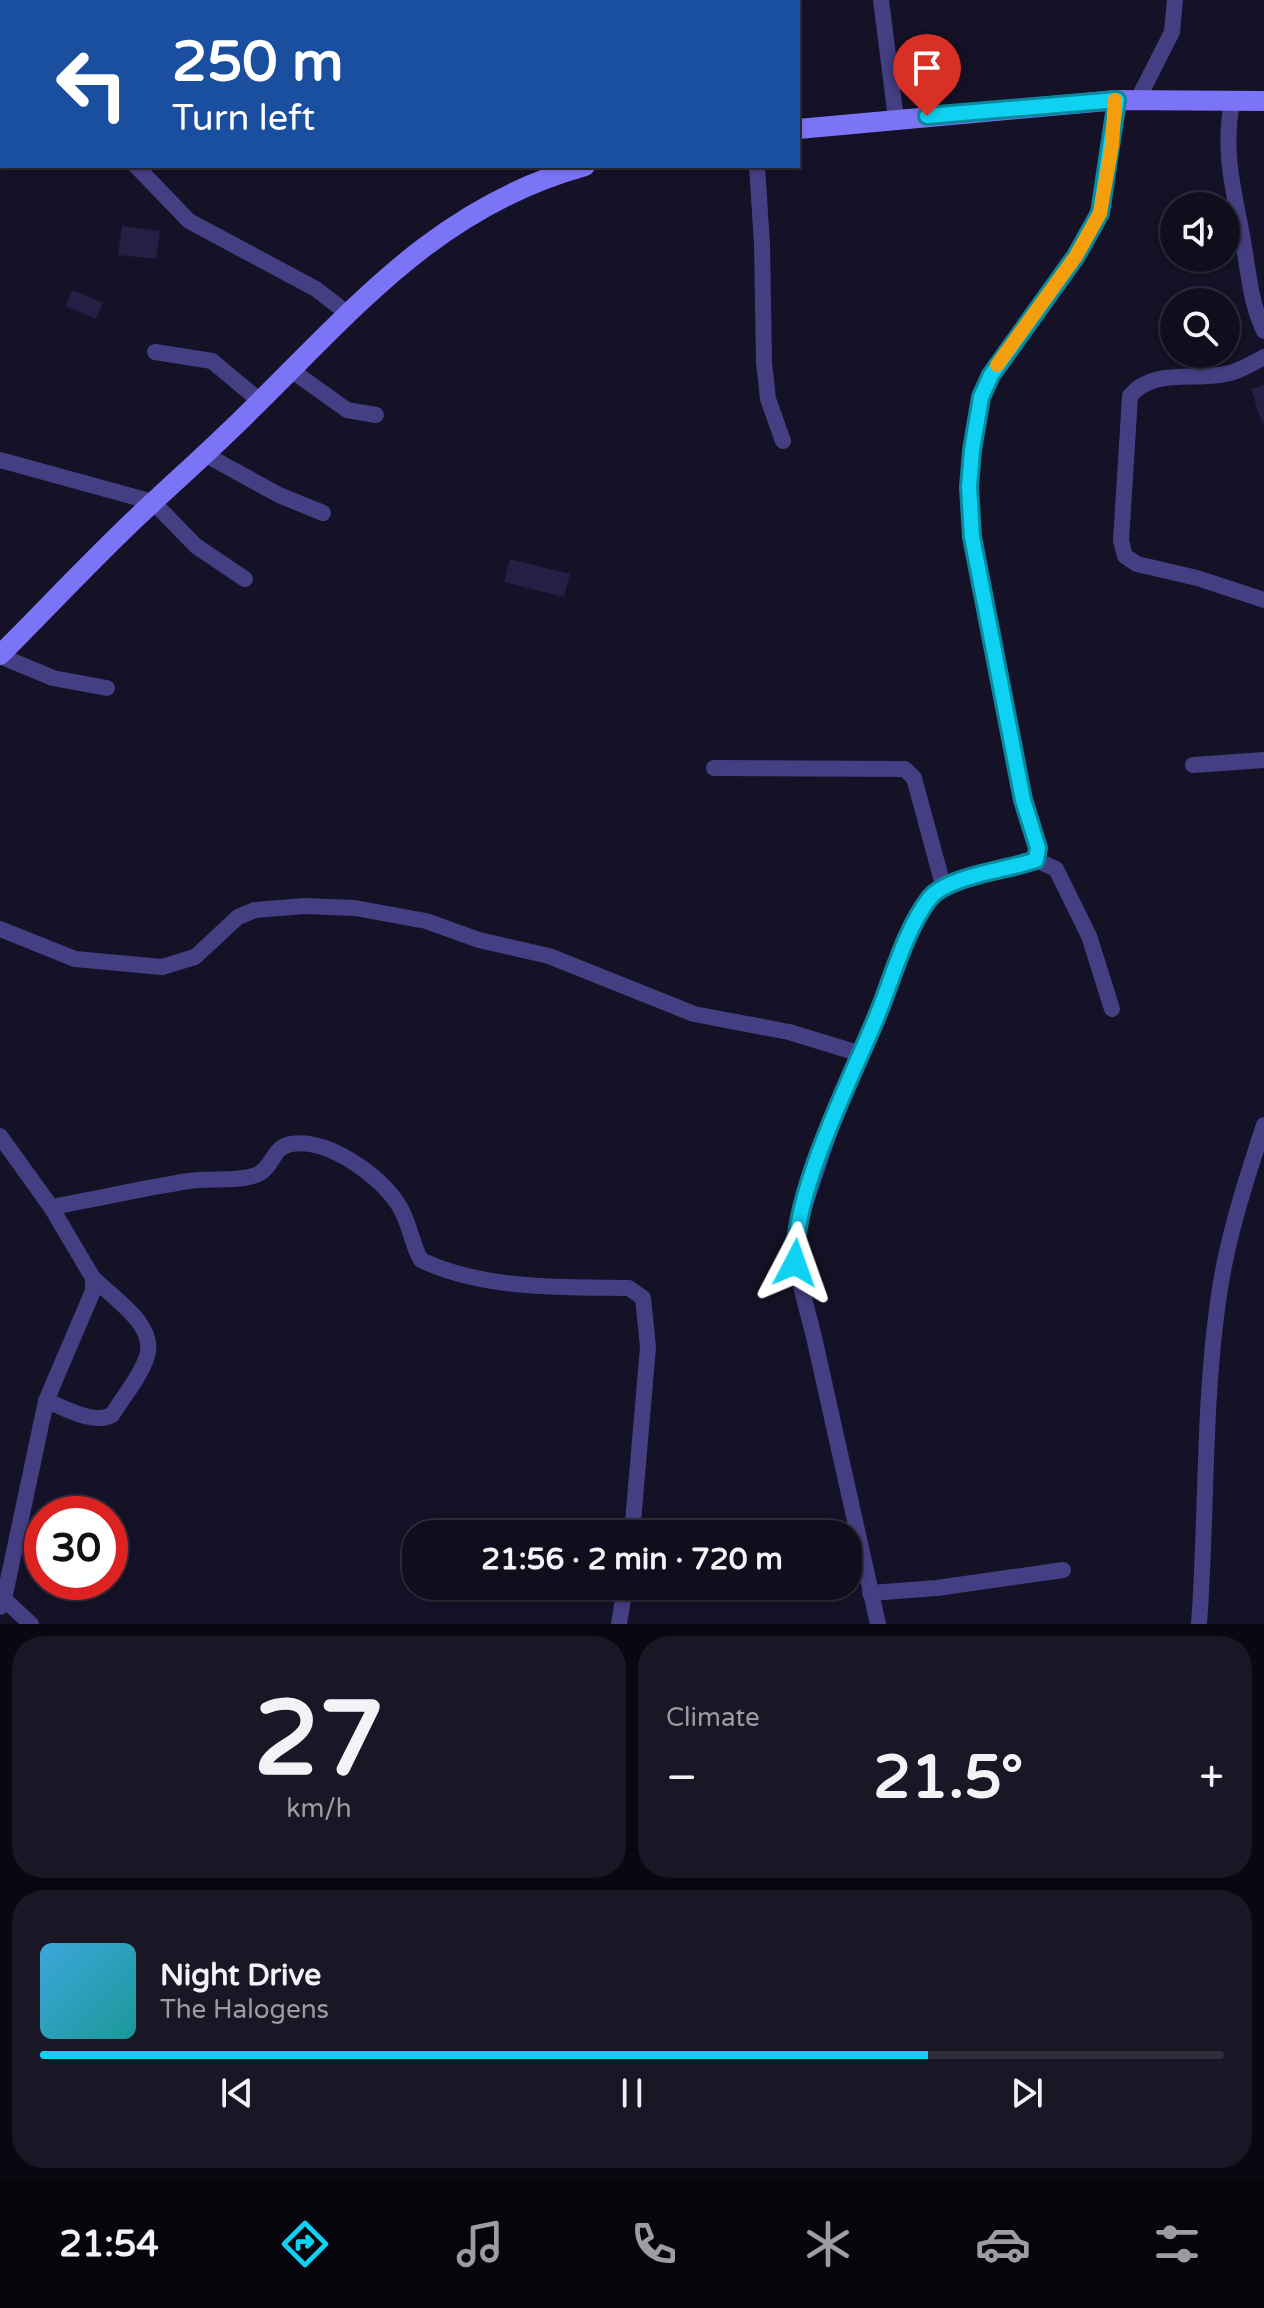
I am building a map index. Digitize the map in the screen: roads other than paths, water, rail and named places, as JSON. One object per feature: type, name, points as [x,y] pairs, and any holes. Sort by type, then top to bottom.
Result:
[{"type":"main road","points":[[800,129],[1127,100],[1264,101]]},
{"type":"main road","points":[[0,656],[347,313],[450,228],[509,192],[571,168]]},
{"type":"street","points":[[881,0],[896,119]]},
{"type":"street","points":[[1036,860],[1038,848],[1023,800],[972,537],[969,487],[972,450],[981,397],[991,375],[1080,250],[1100,213],[1127,100],[1172,32],[1175,0]]},
{"type":"street","points":[[1232,101],[1227,131],[1228,167],[1252,302],[1264,331]]},
{"type":"street","points":[[138,168],[189,221],[316,289],[347,313]]},
{"type":"street","points":[[757,168],[764,362],[768,399],[783,441]]},
{"type":"street","points":[[155,352],[212,361],[260,401]]},
{"type":"street","points":[[1264,357],[1228,374],[1153,379],[1138,386],[1130,396],[1121,541],[1125,556],[1137,564],[1197,578],[1264,600]]},
{"type":"street","points":[[291,370],[347,410],[376,415]]},
{"type":"street","points":[[204,454],[279,495],[323,513]]},
{"type":"street","points":[[0,460],[153,502],[196,546],[245,579]]},
{"type":"street","points":[[0,656],[53,678],[107,688]]},
{"type":"street","points":[[1193,765],[1264,760]]},
{"type":"street","points":[[714,768],[905,769],[914,778],[943,885]]},
{"type":"street","points":[[878,1624],[800,1287],[794,1237],[839,1104],[906,942],[929,899],[943,885],[1036,860],[1056,869],[1089,936],[1112,1009]]},
{"type":"street","points":[[0,929],[75,959],[162,967],[195,957],[238,917],[255,910],[304,906],[355,908],[426,921],[479,940],[549,956],[694,1014],[789,1032],[861,1054]]},
{"type":"street","points":[[1199,1624],[1206,1448],[1218,1301],[1239,1204],[1264,1125]]},
{"type":"street","points":[[0,1136],[51,1207],[93,1278],[143,1326],[149,1338],[148,1356],[112,1415],[93,1420],[46,1401]]},
{"type":"street","points":[[51,1207],[192,1180],[257,1175],[270,1166],[275,1153],[290,1144],[316,1147],[352,1159],[380,1182],[399,1205],[421,1260],[449,1273],[511,1283],[629,1288],[643,1298],[648,1347],[633,1520]]},
{"type":"street","points":[[31,1624],[2,1603],[46,1401],[93,1291],[93,1278]]},
{"type":"street","points":[[870,1593],[937,1588],[1063,1570]]},
{"type":"street","points":[[619,1624],[623,1600]]}]
